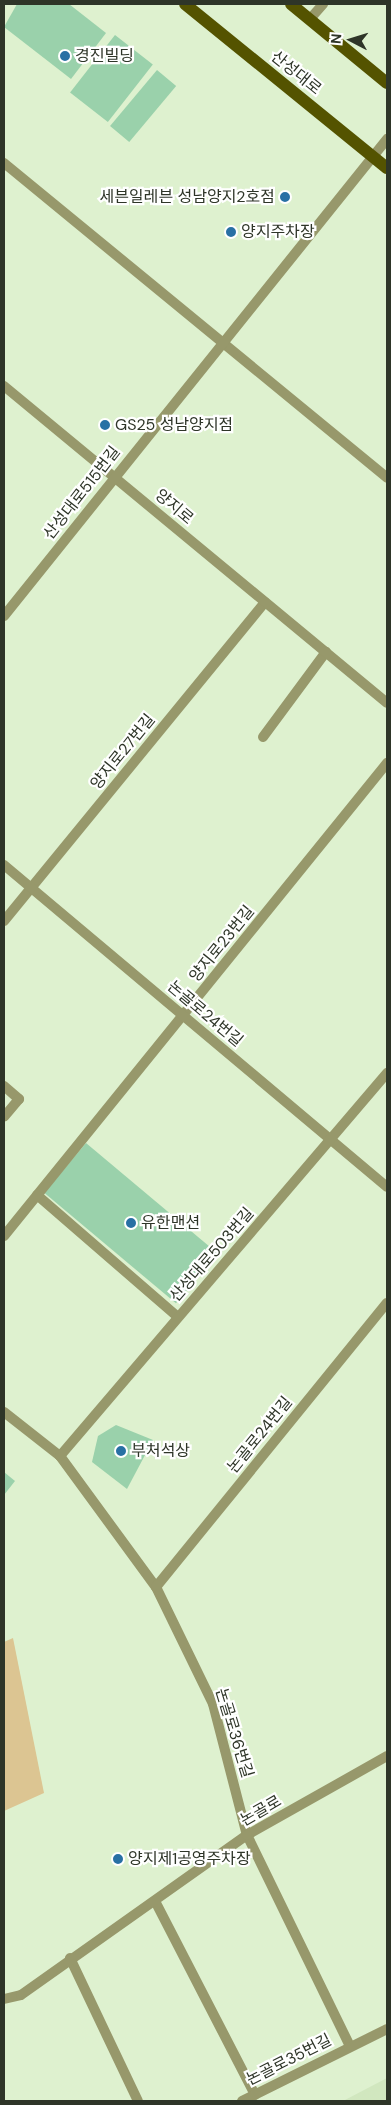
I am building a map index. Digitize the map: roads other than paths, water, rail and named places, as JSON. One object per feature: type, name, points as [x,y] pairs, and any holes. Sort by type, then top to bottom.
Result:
[{"type":"main road","name":"산성대로","points":[[185,4],[387,168]]},
{"type":"main road","points":[[291,4],[387,84]]},
{"type":"street","points":[[310,19],[323,4]]},
{"type":"street","name":"산성대로515번길","points":[[4,616],[222,342],[375,158],[387,139]]},
{"type":"street","points":[[4,163],[387,478]]},
{"type":"street","name":"양지로","points":[[4,386],[387,703]]},
{"type":"street","name":"양지로27번길","points":[[4,921],[265,602]]},
{"type":"street","points":[[263,737],[326,652]]},
{"type":"street","name":"양지로23번길","points":[[4,1236],[387,764]]},
{"type":"street","name":"논골로24번길","points":[[4,865],[387,1187]]},
{"type":"street","name":"산성대로503번길","points":[[60,1456],[387,1073]]},
{"type":"street","points":[[4,1086],[19,1099],[4,1117]]},
{"type":"street","points":[[37,1195],[178,1317]]},
{"type":"street","name":"논골로24번길","points":[[156,1587],[387,1303]]},
{"type":"street","name":"논골로36번길","points":[[4,1412],[60,1456],[156,1587],[213,1704],[247,1835],[350,2046]]},
{"type":"street","name":"논골로","points":[[4,1998],[21,1995],[70,1958],[155,1901],[247,1835],[387,1756]]},
{"type":"street","points":[[155,1901],[254,2095]]},
{"type":"street","points":[[70,1958],[138,2101]]},
{"type":"street","name":"논골로35번길","points":[[242,2101],[387,2029]]},
{"type":"place","name":"경진빌딩","points":[[65,56]]},
{"type":"place","name":"세븐일레븐 성남양지2호점","points":[[285,197]]},
{"type":"place","name":"양지주차장","points":[[231,232]]},
{"type":"place","name":"GS25 성남양지점","points":[[105,425]]},
{"type":"place","name":"유한맨션","points":[[131,1223]]},
{"type":"place","name":"부처석상","points":[[121,1451]]},
{"type":"place","name":"양지제1공영주차장","points":[[118,1859]]}]
